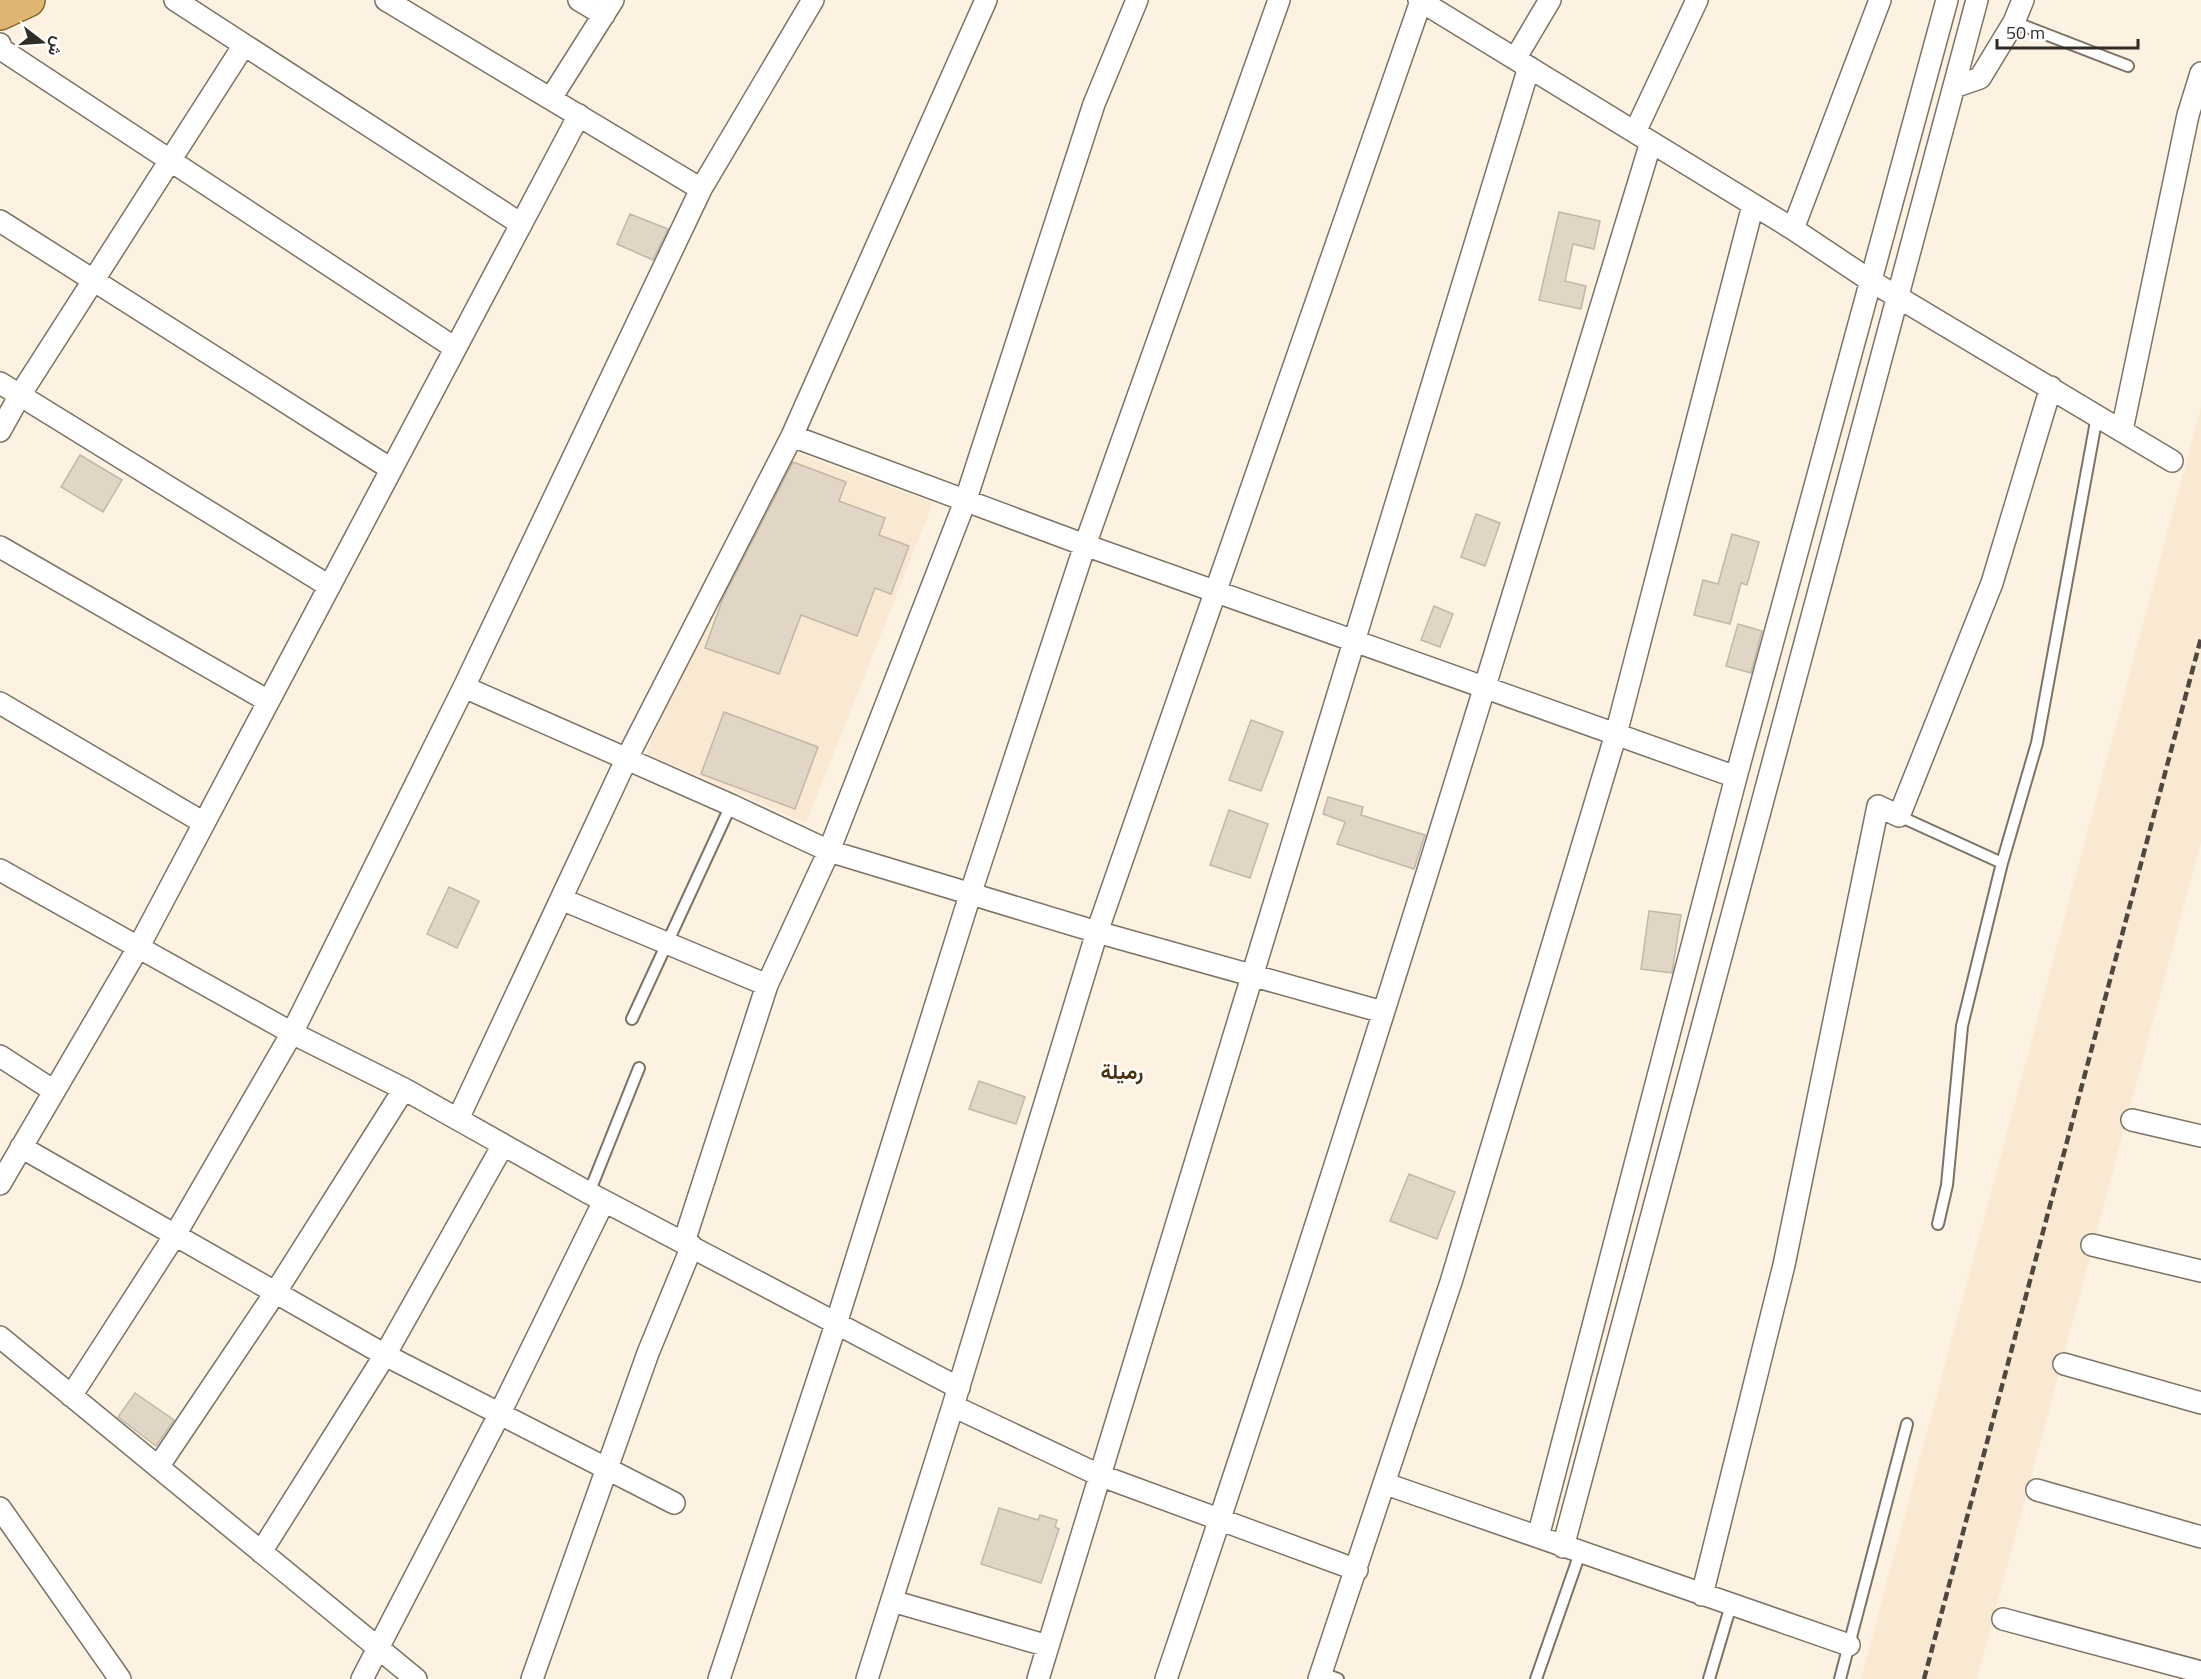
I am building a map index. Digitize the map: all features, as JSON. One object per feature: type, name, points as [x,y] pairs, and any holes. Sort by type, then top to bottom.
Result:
[{"type":"main road","points":[[0,13],[28,0]]},
{"type":"street","points":[[175,0],[521,224]]},
{"type":"street","points":[[386,0],[701,189]]},
{"type":"street","points":[[551,98],[609,7],[579,0]]},
{"type":"street","points":[[72,1396],[175,1235],[292,1032],[464,687],[701,189],[813,0]]},
{"type":"street","points":[[458,1119],[626,760],[792,436],[987,0]]},
{"type":"street","points":[[532,1679],[688,1244],[767,986],[829,851],[966,499],[1094,104],[1137,0]]},
{"type":"street","points":[[719,1679],[836,1324],[970,895],[1085,545],[1279,0]]},
{"type":"street","points":[[1038,1679],[1354,641],[1522,63],[1550,0]]},
{"type":"street","points":[[1166,1679],[1220,1521],[1485,687],[1643,137],[1697,0]]},
{"type":"street","points":[[1793,229],[1880,0]]},
{"type":"street","points":[[1538,1537],[1736,777],[1947,0]]},
{"type":"street","points":[[1572,1550],[1898,295],[1977,0]]},
{"type":"street","points":[[1954,87],[1980,78],[2014,22],[2023,0]]},
{"type":"street","points":[[867,1679],[956,1397],[1097,932],[1420,1],[1793,229],[1871,280],[2172,461]]},
{"type":"street","points":[[0,44],[1,49],[455,348]]},
{"type":"street","points":[[0,431],[20,395],[244,45]]},
{"type":"street","points":[[2122,430],[2188,115],[2201,73]]},
{"type":"street","points":[[0,1184],[138,948],[579,115]]},
{"type":"street","points":[[1326,1677],[1357,1570],[1451,1282],[1616,734],[1754,205]]},
{"type":"street","points":[[0,221],[391,469]]},
{"type":"street","points":[[0,383],[329,586]]},
{"type":"street","points":[[1702,1595],[1784,1265],[1878,806],[1899,816],[1992,582],[2051,387]]},
{"type":"street","points":[[792,436],[1215,592],[1736,777]]},
{"type":"street","points":[[0,547],[268,701]]},
{"type":"street","points":[[464,687],[829,851],[1097,932],[1383,1012]]},
{"type":"street","points":[[0,703],[204,823]]},
{"type":"street","points":[[0,870],[292,1032],[404,1089],[597,1197],[836,1324],[956,1397],[1099,1475],[1357,1570]]},
{"type":"street","points":[[561,899],[767,986]]},
{"type":"street","points":[[0,1056],[54,1090]]},
{"type":"street","points":[[158,1467],[275,1293],[404,1089]]},
{"type":"street","points":[[2132,1120],[2201,1136]]},
{"type":"street","points":[[261,1552],[385,1355],[503,1145]]},
{"type":"street","points":[[21,1147],[385,1355],[674,1503]]},
{"type":"street","points":[[362,1679],[499,1415],[597,1197]]},
{"type":"street","points":[[2092,1245],[2201,1271]]},
{"type":"street","points":[[0,1337],[416,1679]]},
{"type":"street","points":[[2064,1364],[2201,1403]]},
{"type":"street","points":[[1386,1484],[1849,1645]]},
{"type":"street","points":[[2037,1490],[2201,1537]]},
{"type":"street","points":[[0,1508],[120,1679]]},
{"type":"street","points":[[891,1601],[1048,1646]]},
{"type":"street","points":[[2003,1619],[2201,1672]]},
{"type":"lane","points":[[2014,22],[2128,66]]},
{"type":"lane","points":[[1938,1224],[1947,1185],[1962,1026],[2002,863],[2037,743],[2097,415]]},
{"type":"lane","points":[[632,1019],[731,805]]},
{"type":"lane","points":[[1899,816],[2002,863]]},
{"type":"lane","points":[[597,1197],[639,1068]]},
{"type":"lane","points":[[1840,1679],[1907,1424]]},
{"type":"lane","points":[[1536,1679],[1572,1550]]},
{"type":"lane","points":[[1709,1679],[1731,1605]]},
{"type":"shaded area","points":[[2201,407],[2201,842],[1977,1679],[1861,1679]]},
{"type":"shaded area","points":[[783,448],[933,503],[806,823],[646,753]]},
{"type":"building","points":[[1559,212],[1600,221],[1594,249],[1573,244],[1565,281],[1586,286],[1581,309],[1539,300]]},
{"type":"building","points":[[630,214],[668,229],[653,260],[617,244]]},
{"type":"building","points":[[80,455],[122,480],[103,512],[61,487]]},
{"type":"building","points":[[793,462],[846,482],[839,501],[885,518],[879,535],[909,546],[891,594],[875,588],[857,636],[801,615],[779,674],[705,648],[723,598]]},
{"type":"building","points":[[1476,514],[1500,523],[1485,566],[1461,557]]},
{"type":"building","points":[[1732,534],[1759,542],[1747,585],[1741,583],[1730,624],[1694,615],[1703,580],[1718,584]]},
{"type":"building","points":[[1434,606],[1453,614],[1440,647],[1421,640]]},
{"type":"building","points":[[1738,624],[1762,631],[1751,673],[1726,666]]},
{"type":"building","points":[[724,712],[818,747],[795,809],[701,774]]},
{"type":"building","points":[[1251,720],[1283,732],[1261,791],[1229,780]]},
{"type":"building","points":[[1328,797],[1363,807],[1361,815],[1425,835],[1414,869],[1337,844],[1345,822],[1323,814]]},
{"type":"building","points":[[1229,810],[1268,824],[1250,878],[1210,865]]},
{"type":"building","points":[[449,887],[479,901],[457,948],[427,934]]},
{"type":"building","points":[[1649,911],[1681,915],[1672,973],[1641,969]]},
{"type":"building","points":[[979,1081],[1025,1097],[1016,1124],[969,1109]]},
{"type":"building","points":[[1409,1174],[1455,1192],[1437,1239],[1390,1221]]},
{"type":"building","points":[[135,1393],[174,1420],[156,1446],[118,1417]]},
{"type":"building","points":[[999,1508],[1038,1520],[1040,1515],[1057,1520],[1055,1527],[1059,1529],[1041,1583],[981,1564]]},
{"type":"railway","points":[[1924,1679],[2201,638]]},
{"type":"district","name":"رميلة","points":[[1122,1071]]}]
